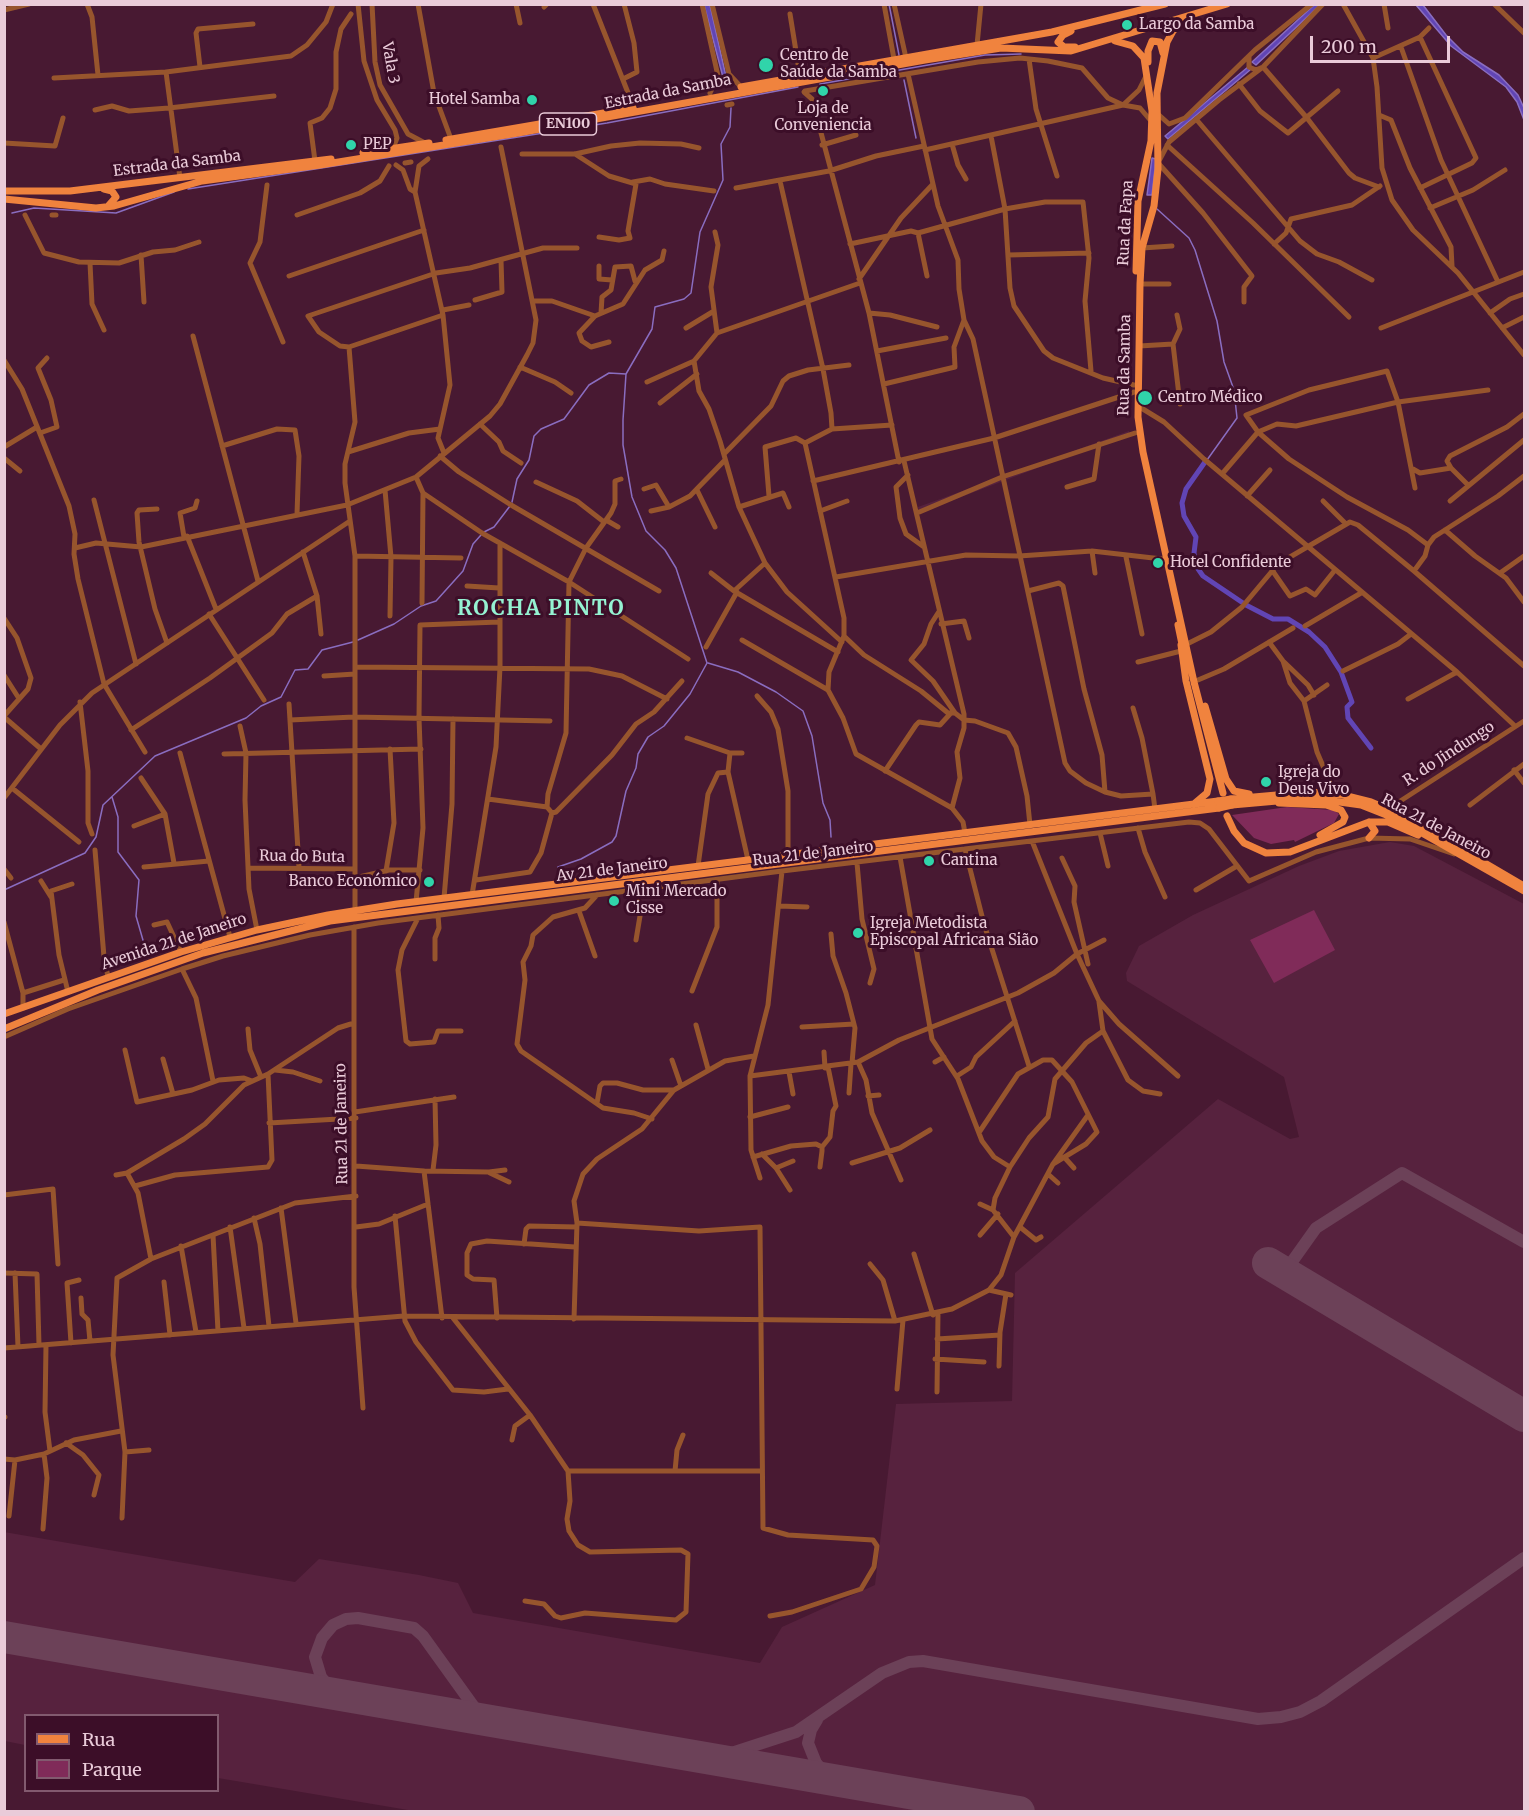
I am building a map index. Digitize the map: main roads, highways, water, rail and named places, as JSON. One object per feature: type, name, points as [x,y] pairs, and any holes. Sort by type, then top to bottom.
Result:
[{"type":"main road","name":"Estrada da Samba","points":[[4,191],[95,188],[315,161],[634,108],[977,45],[1084,25],[1166,4]]},
{"type":"main road","name":"Estrada da Samba","points":[[4,199],[96,208],[121,205],[202,181],[518,133],[936,58],[1001,48],[1061,52],[1089,47],[1227,4]]},
{"type":"main road","name":"Rua da Samba","points":[[1182,636],[1143,452],[1138,406],[1140,284],[1142,248],[1153,212],[1159,166],[1157,108],[1161,70],[1167,42],[1173,31],[1194,15]]},
{"type":"main road","points":[[1084,25],[1063,35],[1058,42],[1064,47],[1089,47]]},
{"type":"main road","points":[[1148,74],[1148,51],[1154,40],[1158,40],[1163,46],[1161,70]]},
{"type":"main road","name":"Rua da Fapa","points":[[1110,41],[1124,43],[1137,49],[1144,58],[1148,74],[1152,132],[1139,188],[1135,433]]},
{"type":"main road","points":[[95,188],[112,191],[116,197],[112,203],[96,208]]},
{"type":"main road","points":[[1139,188],[1140,202],[1145,208],[1152,203],[1156,189]]},
{"type":"main road","name":"Rua da Samba","points":[[1135,433],[1162,560],[1222,793]]},
{"type":"main road","points":[[1182,636],[1187,644],[1228,784],[1240,793],[1266,795]]},
{"type":"main road","points":[[1182,636],[1185,681],[1210,779],[1207,794],[1193,804]]},
{"type":"main road","points":[[1231,802],[1297,792],[1335,794],[1388,809],[1524,886]]},
{"type":"main road","name":"Rua 21 de Janeiro","points":[[830,857],[1231,802],[1311,798],[1351,802],[1388,814],[1524,891]]},
{"type":"main road","points":[[1259,802],[1331,806],[1341,810],[1345,817],[1341,824],[1313,839],[1276,850],[1248,842],[1238,832],[1229,816],[1234,831],[1244,843],[1258,851],[1273,854],[1297,850],[1369,822],[1394,824],[1461,855]]},
{"type":"main road","name":"Rua 21 de Janeiro","points":[[355,910],[1193,804],[1218,805]]},
{"type":"main road","points":[[1369,822],[1375,831],[1369,838]]},
{"type":"main road","name":"Av 21 de Janeiro","points":[[346,918],[830,857]]},
{"type":"main road","name":"Avenida 21 de Janeiro","points":[[4,1014],[230,937],[355,910]]},
{"type":"main road","name":"Avenida 21 de Janeiro","points":[[4,1029],[88,993],[202,953],[272,933],[346,918]]},
{"type":"waterway","points":[[889,4],[899,55]]},
{"type":"waterway","points":[[820,84],[985,55],[1021,54]]},
{"type":"waterway","points":[[904,80],[916,138]]},
{"type":"waterway","points":[[188,189],[607,123],[798,87]]},
{"type":"waterway","points":[[558,867],[581,859],[612,842],[616,836],[626,791],[636,768],[638,754],[648,737],[664,726],[690,694],[707,663],[676,568],[665,550],[646,531],[632,497],[623,445],[623,420],[626,374],[652,329],[655,307],[684,299],[691,293],[700,232],[723,180],[721,144],[730,127],[731,108]]},
{"type":"waterway","points":[[12,213],[34,208],[116,213],[174,192]]},
{"type":"waterway","points":[[1157,209],[1189,238],[1195,250],[1217,321],[1224,362],[1234,390],[1237,418],[1207,460]]},
{"type":"waterway","points":[[512,502],[517,479],[529,460],[534,436],[541,429],[564,419],[589,385],[609,373],[626,374]]},
{"type":"waterway","points":[[1205,462],[1186,489],[1182,503],[1184,516],[1196,537],[1194,553],[1196,566],[1203,576],[1243,603]]},
{"type":"waterway","points":[[484,532],[494,527],[510,506]]},
{"type":"waterway","points":[[358,640],[394,624],[421,606],[436,601],[463,571],[473,544],[481,535]]},
{"type":"waterway","points":[[1244,604],[1273,619],[1288,619],[1309,632],[1325,647],[1341,672],[1352,702],[1347,707],[1348,718],[1371,748]]},
{"type":"waterway","points":[[4,890],[85,853],[96,837],[103,805],[155,756],[246,718],[261,706],[281,697],[295,670],[308,669],[322,650],[353,642]]},
{"type":"waterway","points":[[708,663],[738,672],[776,692],[803,711],[812,736],[823,803],[830,820],[831,837]]},
{"type":"waterway","points":[[112,797],[118,817],[118,852],[139,880],[136,916],[147,954]]},
{"type":"place","name":"Largo da Samba","points":[[1127,25]]},
{"type":"place","name":"Centro de Saúde da Samba","points":[[766,65]]},
{"type":"place","name":"Loja de Conveniencia","points":[[823,91]]},
{"type":"place","name":"Hotel Samba","points":[[532,100]]},
{"type":"place","name":"PEP","points":[[351,145]]},
{"type":"place","name":"Centro Médico","points":[[1145,398]]},
{"type":"place","name":"Hotel Confidente","points":[[1158,563]]},
{"type":"place","name":"Igreja do Deus Vivo","points":[[1266,782]]},
{"type":"place","name":"Cantina","points":[[929,861]]},
{"type":"place","name":"Banco Económico","points":[[429,882]]},
{"type":"place","name":"Mini Mercado Cisse","points":[[614,901]]},
{"type":"place","name":"Igreja Metodista Episcopal Africana Sião","points":[[858,933]]},
{"type":"district","name":"ROCHA PINTO","points":[[541,609]]}]
